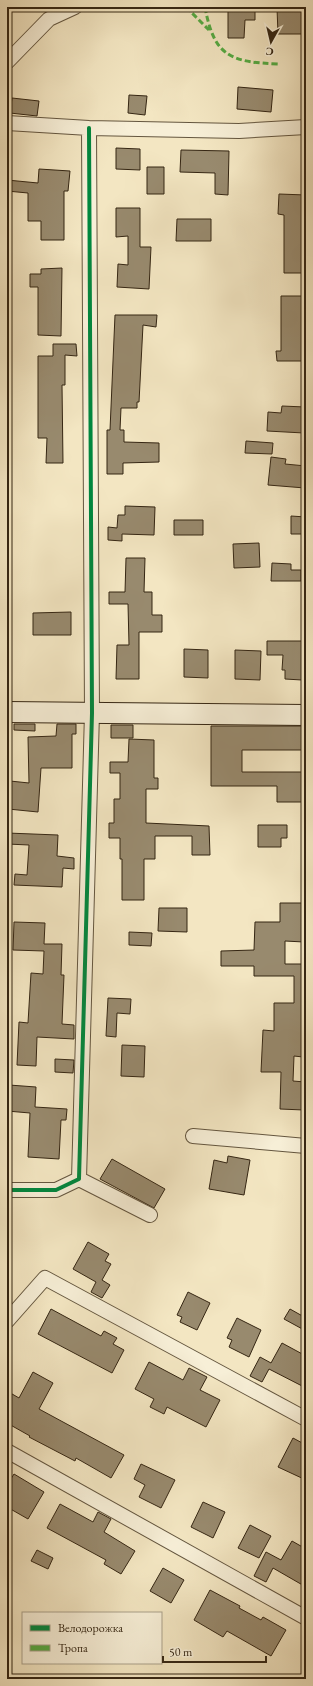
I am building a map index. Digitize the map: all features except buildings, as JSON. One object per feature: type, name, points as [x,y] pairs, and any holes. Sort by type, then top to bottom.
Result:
[{"type":"street","points":[[7,62],[49,19],[75,7]]},
{"type":"street","points":[[7,123],[90,128],[239,131],[306,127]]},
{"type":"street","points":[[79,1179],[92,713],[90,128]]},
{"type":"street","points":[[7,712],[306,715]]},
{"type":"street","points":[[193,1136],[306,1146]]},
{"type":"street","points":[[7,1190],[56,1190],[79,1179]]},
{"type":"street","points":[[79,1179],[150,1215]]},
{"type":"street","points":[[7,1321],[45,1278],[306,1419]]},
{"type":"street","points":[[7,1451],[306,1618]]},
{"type":"marked path","points":[[186,7],[209,30]]},
{"type":"marked path","points":[[205,7],[214,37],[227,54],[248,61],[278,64]]},
{"type":"cycle path","points":[[7,1190],[56,1190],[79,1179],[92,713],[89,128]]}]
